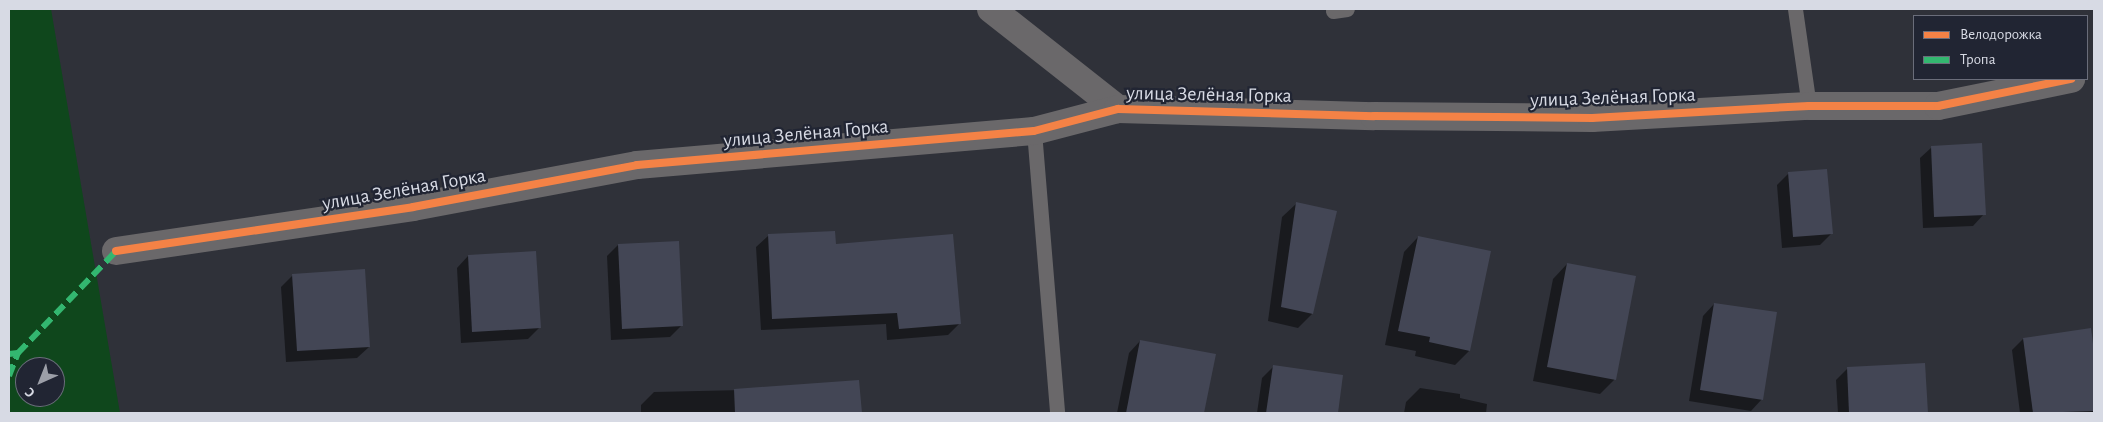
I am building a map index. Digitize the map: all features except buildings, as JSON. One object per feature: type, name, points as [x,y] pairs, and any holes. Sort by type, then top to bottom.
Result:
[{"type":"street","points":[[991,9],[1118,109]]},
{"type":"street","name":"улица Зелёная Горка","points":[[116,251],[414,207],[637,164],[1034,131],[1118,109],[1374,116],[1592,118],[1809,106],[1938,106],[2066,80]]},
{"type":"lane","points":[[1795,9],[1809,106]]},
{"type":"lane","points":[[1034,131],[1058,413]]},
{"type":"green space","points":[[9,9],[51,9],[120,413],[9,413]]},
{"type":"marked path","points":[[9,354],[18,353],[116,251]]},
{"type":"marked path","points":[[9,376],[18,353]]},
{"type":"cycle path","points":[[116,251],[413,207],[637,165],[1034,131],[1118,109],[1374,116],[1592,118],[1809,106],[1938,106],[2066,80]]}]
